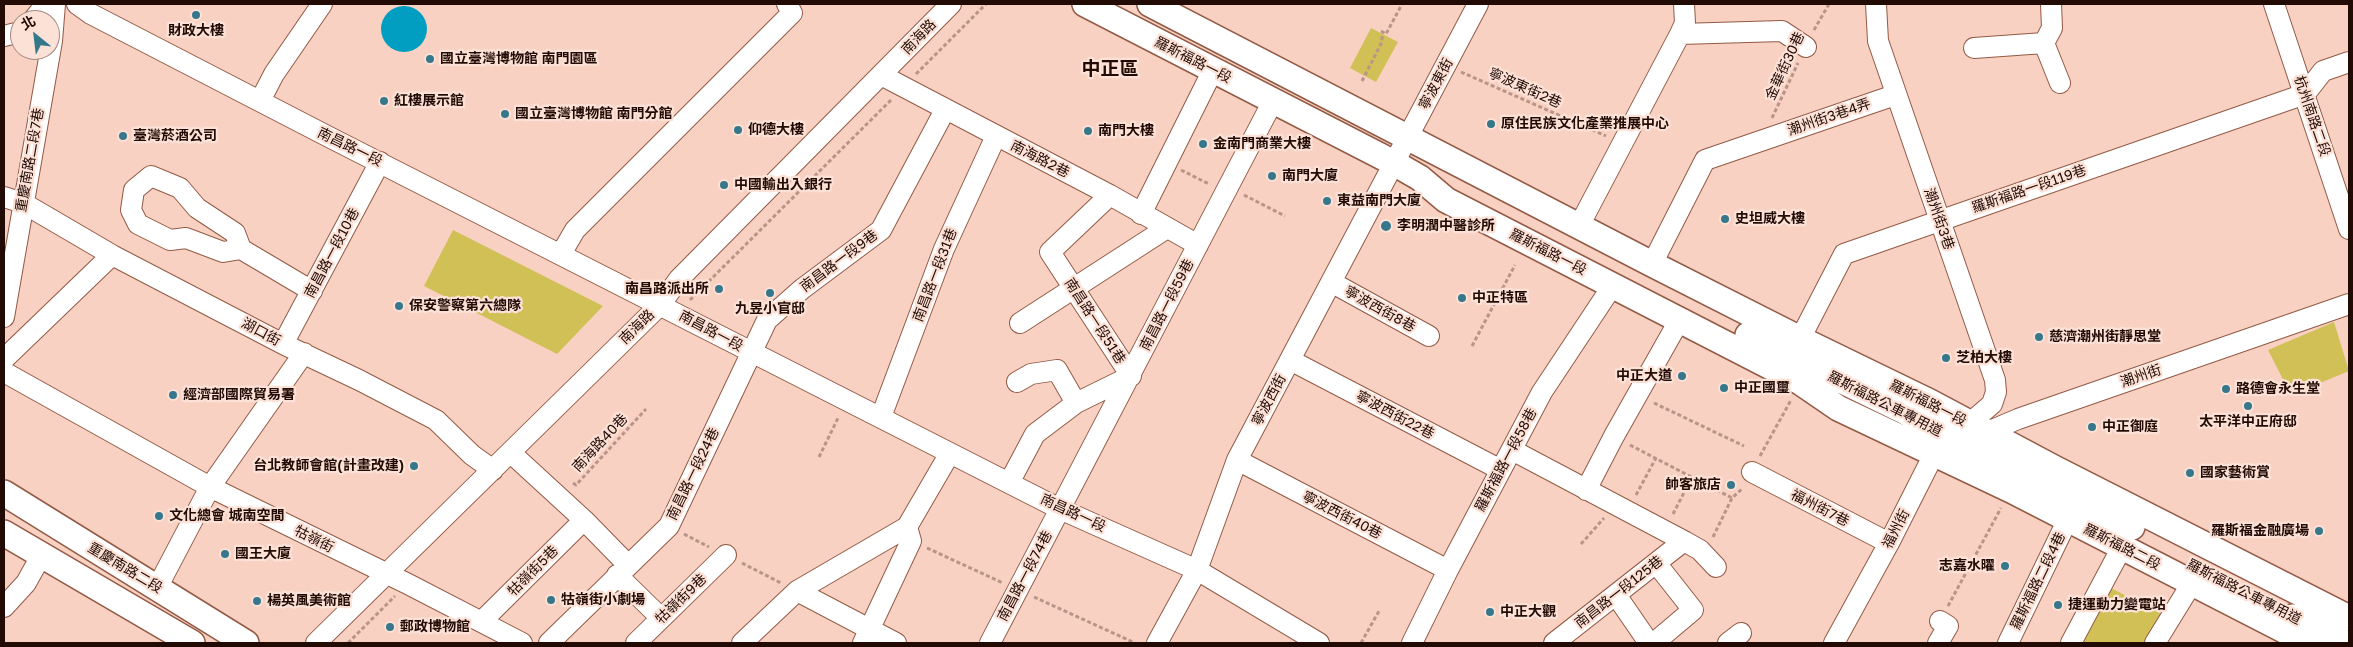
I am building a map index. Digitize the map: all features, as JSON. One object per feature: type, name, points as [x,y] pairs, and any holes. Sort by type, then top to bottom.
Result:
[{"type":"main road","name":"羅斯福路一段","points":[[1085,4],[1394,163],[1420,178],[1446,200],[1800,382],[1838,408],[1962,437]]},
{"type":"main road","name":"羅斯福路一段","points":[[1150,4],[1652,264],[1930,402]]},
{"type":"main road","name":"羅斯福路公車專用道","points":[[1420,178],[1451,185],[1810,367],[1962,437],[2084,504],[2349,634]]},
{"type":"main road","name":"羅斯福路公車專用道","points":[[1930,402],[1962,437],[2042,489],[2344,643]]},
{"type":"main road","name":"羅斯福路二段","points":[[1962,437],[2011,490],[2309,643]]},
{"type":"main road","points":[[1962,437],[2349,618]]},
{"type":"main road","name":"重慶南路二段","points":[[4,493],[246,643]]},
{"type":"main road","points":[[4,533],[192,643]]},
{"type":"street","name":"重慶南路二段7巷","points":[[4,317],[13,200],[52,41],[55,4]]},
{"type":"street","name":"南昌路一段","points":[[77,4],[91,14],[260,101],[1060,509],[1197,570],[1308,641]]},
{"type":"street","points":[[260,101],[274,74],[322,4]]},
{"type":"street","points":[[561,254],[576,230],[792,13],[787,4]]},
{"type":"street","name":"南海路","points":[[316,643],[660,305],[679,279],[951,4]]},
{"type":"street","name":"寧波東街","points":[[1394,163],[1478,4]]},
{"type":"street","points":[[1580,226],[1680,34],[1685,23],[1684,4]]},
{"type":"street","name":"潮州街3巷","points":[[1876,4],[1878,41],[1995,380],[1996,392],[1992,404],[1962,437]]},
{"type":"street","points":[[2050,4],[2052,28],[2044,43],[2060,83]]},
{"type":"street","name":"杭州南路二段","points":[[2274,4],[2305,94],[2344,196],[2349,229]]},
{"type":"street","points":[[1680,34],[1782,31],[1806,47]]},
{"type":"street","points":[[1974,48],[2044,43]]},
{"type":"street","points":[[2305,94],[2323,71],[2349,62]]},
{"type":"street","points":[[1140,214],[1213,70]]},
{"type":"street","name":"南海路2巷","points":[[881,76],[1110,195],[1140,214],[1198,245]]},
{"type":"street","name":"羅斯福路一段119巷","points":[[1800,339],[1844,254],[1940,219],[2305,94]]},
{"type":"street","name":"潮州街3巷4弄","points":[[1652,264],[1705,160],[1896,95]]},
{"type":"street","name":"南昌路一段59巷","points":[[1060,509],[1131,376],[1272,101]]},
{"type":"street","name":"南昌路一段9巷","points":[[752,352],[767,320],[802,289],[881,230],[945,110]]},
{"type":"street","name":"南昌路一段31巷","points":[[880,417],[944,249],[996,136]]},
{"type":"street","name":"南昌路一段10巷","points":[[283,344],[380,162]]},
{"type":"street","name":"寧波西街","points":[[1157,643],[1197,570],[1237,460],[1394,163]]},
{"type":"street","points":[[241,249],[224,252],[186,238],[170,240],[138,224],[131,210],[134,190],[151,176],[180,188],[197,208],[235,233],[241,249],[312,290]]},
{"type":"street","name":"南昌路一段51巷","points":[[1009,483],[1035,434],[1076,403],[1131,376],[1050,252],[1110,195]]},
{"type":"street","name":"湖口街","points":[[13,200],[112,255],[283,344],[436,420],[472,455],[493,470]]},
{"type":"street","points":[[1020,323],[1074,290],[1167,228]]},
{"type":"street","points":[[4,359],[112,255]]},
{"type":"street","name":"寧波西街8巷","points":[[1331,282],[1429,336]]},
{"type":"street","name":"羅斯福路一段58巷","points":[[1412,643],[1448,570],[1542,392],[1614,285]]},
{"type":"street","name":"潮州街","points":[[1962,437],[2349,304]]},
{"type":"street","points":[[1586,490],[1680,319]]},
{"type":"street","name":"南昌路一段24巷","points":[[549,643],[669,526],[752,352]]},
{"type":"street","points":[[157,588],[210,487],[304,353]]},
{"type":"street","name":"寧波西街22巷","points":[[1290,360],[1501,470]]},
{"type":"street","points":[[1017,382],[1031,374],[1057,370],[1076,403]]},
{"type":"street","name":"牯嶺街","points":[[4,372],[210,487],[482,621],[522,643]]},
{"type":"street","name":"福州街","points":[[1837,642],[1889,543],[1962,437]]},
{"type":"street","points":[[1512,450],[1700,550],[1716,568]]},
{"type":"street","points":[[511,453],[584,520],[661,618]]},
{"type":"street","points":[[865,637],[909,534],[950,453]]},
{"type":"street","name":"寧波西街40巷","points":[[1237,460],[1448,570]]},
{"type":"street","name":"福州街7巷","points":[[1752,472],[1889,543]]},
{"type":"street","name":"南昌路一段74巷","points":[[990,643],[1060,509]]},
{"type":"street","name":"羅斯福路二段4巷","points":[[2008,643],[2068,519]]},
{"type":"street","name":"牯嶺街5巷","points":[[482,621],[584,520]]},
{"type":"street","points":[[742,643],[797,591],[909,534]]},
{"type":"street","name":"南昌路一段125巷","points":[[1554,643],[1684,541]]},
{"type":"street","points":[[2071,643],[2122,547]]},
{"type":"street","name":"牯嶺街9巷","points":[[636,643],[726,555]]},
{"type":"street","points":[[4,607],[26,583],[41,556]]},
{"type":"street","points":[[1654,643],[1694,610],[1656,563]]},
{"type":"street","points":[[2155,643],[2192,583]]},
{"type":"street","points":[[797,591],[865,637],[896,643]]},
{"type":"street","points":[[1616,595],[1649,643]]},
{"type":"street","points":[[1938,643],[1948,626],[1940,621]]},
{"type":"path","points":[[696,294],[986,4]]},
{"type":"path","points":[[1362,81],[1381,44],[1382,32],[1386,34],[1402,4]]},
{"type":"path","name":"金華街30巷","points":[[1763,139],[1806,47],[1829,4]]},
{"type":"path","name":"寧波東街2巷","points":[[1446,66],[1622,143]]},
{"type":"path","points":[[1167,163],[1285,216]]},
{"type":"path","points":[[1472,346],[1515,265]]},
{"type":"path","points":[[1638,395],[1744,446]]},
{"type":"path","points":[[819,457],[847,400]]},
{"type":"path","name":"南海路40巷","points":[[568,479],[576,485],[646,409]]},
{"type":"path","points":[[1614,436],[1732,498]]},
{"type":"path","points":[[1581,544],[1621,508],[1656,458]]},
{"type":"path","points":[[1664,530],[1692,477]]},
{"type":"path","points":[[1940,621],[2011,490]]},
{"type":"path","points":[[909,534],[1018,590],[1136,643]]},
{"type":"path","points":[[1361,643],[1379,611]]},
{"type":"shaded area","points":[[1371,28],[1398,42],[1376,82],[1350,68]]},
{"type":"shaded area","points":[[453,230],[603,306],[557,354],[424,286]]},
{"type":"shaded area","points":[[2334,322],[2349,371],[2291,395],[2268,350]]},
{"type":"shaded area","points":[[2107,586],[2164,615],[2146,643],[2075,643]]},
{"type":"water","points":[[409,6],[413,7],[423,16],[426,20],[426,38],[417,48],[409,52],[399,52],[391,48],[382,38],[381,24],[385,16],[395,7]]},
{"type":"place","name":"財政大樓","points":[[196,15]]},
{"type":"place","name":"國立臺灣博物館 南門園區","points":[[430,59]]},
{"type":"place","name":"紅樓展示館","points":[[384,101]]},
{"type":"place","name":"國立臺灣博物館 南門分館","points":[[505,114]]},
{"type":"place","name":"原住民族文化產業推展中心","points":[[1491,124]]},
{"type":"place","name":"仰德大樓","points":[[738,130]]},
{"type":"place","name":"南門大樓","points":[[1088,131]]},
{"type":"place","name":"臺灣菸酒公司","points":[[123,136]]},
{"type":"place","name":"金南門商業大樓","points":[[1203,144]]},
{"type":"place","name":"南門大廈","points":[[1272,176]]},
{"type":"place","name":"中國輸出入銀行","points":[[724,185]]},
{"type":"place","name":"東益南門大廈","points":[[1327,201]]},
{"type":"place","name":"史坦威大樓","points":[[1725,219]]},
{"type":"place","name":"李明潤中醫診所","points":[[1386,226]]},
{"type":"place","name":"南昌路派出所","points":[[719,289]]},
{"type":"place","name":"九昱小官邸","points":[[770,293]]},
{"type":"place","name":"中正特區","points":[[1462,298]]},
{"type":"place","name":"保安警察第六總隊","points":[[399,306]]},
{"type":"place","name":"慈濟潮州街靜思堂","points":[[2039,337]]},
{"type":"place","name":"芝柏大樓","points":[[1946,358]]},
{"type":"place","name":"中正大道","points":[[1682,376]]},
{"type":"place","name":"中正國璽","points":[[1724,388]]},
{"type":"place","name":"路德會永生堂","points":[[2226,389]]},
{"type":"place","name":"經濟部國際貿易署","points":[[173,395]]},
{"type":"place","name":"太平洋中正府邸","points":[[2248,406]]},
{"type":"place","name":"中正御庭","points":[[2092,427]]},
{"type":"place","name":"台北教師會館(計畫改建)","points":[[414,466]]},
{"type":"place","name":"國家藝術賞","points":[[2190,473]]},
{"type":"place","name":"帥客旅店","points":[[1731,485]]},
{"type":"place","name":"文化總會 城南空間","points":[[159,516]]},
{"type":"place","name":"羅斯福金融廣場","points":[[2319,531]]},
{"type":"place","name":"國王大廈","points":[[225,554]]},
{"type":"place","name":"志嘉水曜","points":[[2005,566]]},
{"type":"place","name":"牯嶺街小劇場","points":[[551,600]]},
{"type":"place","name":"楊英風美術館","points":[[257,601]]},
{"type":"place","name":"捷運動力變電站","points":[[2058,605]]},
{"type":"place","name":"中正大觀","points":[[1490,612]]},
{"type":"place","name":"郵政博物館","points":[[390,627]]},
{"type":"district","name":"中正區","points":[[1110,69]]}]
